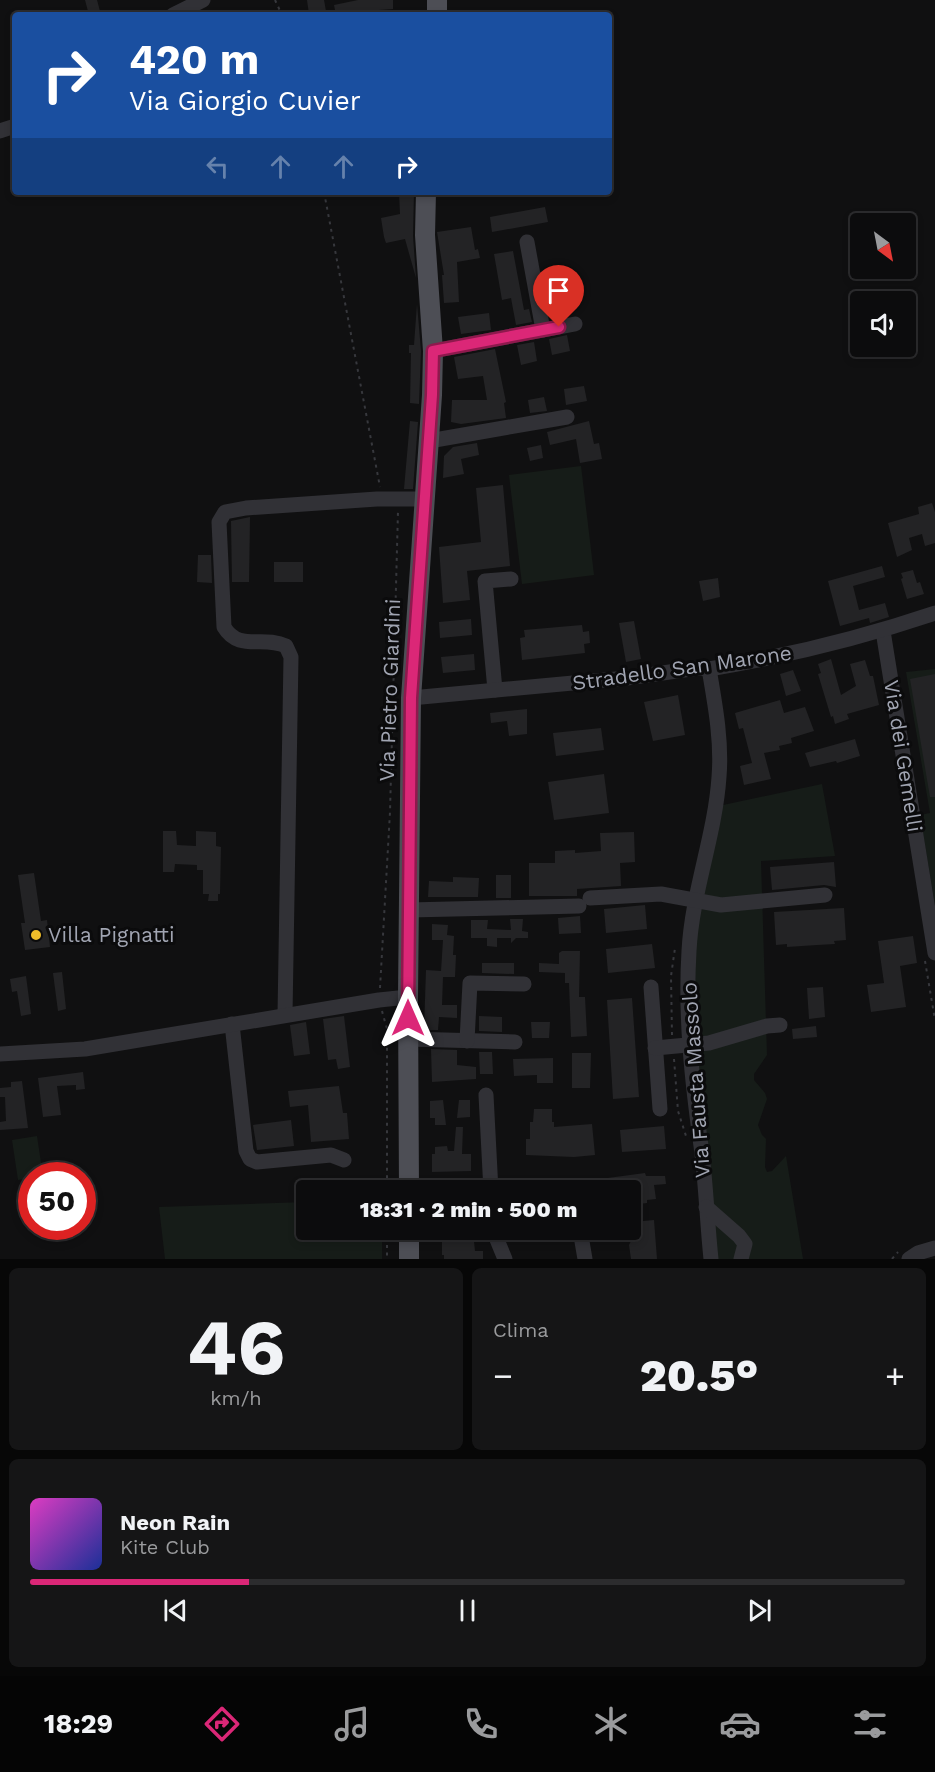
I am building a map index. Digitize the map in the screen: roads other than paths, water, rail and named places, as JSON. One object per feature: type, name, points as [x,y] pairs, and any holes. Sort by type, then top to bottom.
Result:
[{"type":"main road","name":"Via Pietro Giardini","points":[[409,1180],[408,910],[411,698],[433,351],[425,235],[426,195]]},
{"type":"main road","points":[[409,1240],[410,1257]]},
{"type":"street","points":[[178,12],[203,0]]},
{"type":"street","points":[[527,242],[543,330]]},
{"type":"street","points":[[433,351],[575,324]]},
{"type":"street","points":[[429,441],[567,417]]},
{"type":"street","points":[[285,1015],[291,657],[286,646],[278,642],[236,640],[224,627],[219,522],[225,512],[246,508],[425,499]]},
{"type":"street","points":[[495,690],[485,581],[511,579]]},
{"type":"street","name":"Stradello San Marone","points":[[411,698],[627,678],[698,668],[709,669],[791,654],[883,631],[935,613]]},
{"type":"street","name":"Via dei Gemelli","points":[[883,631],[935,953]]},
{"type":"street","name":"Via Fausta Massolo","points":[[709,669],[717,712],[720,774],[695,902],[689,949],[687,1004],[695,1109],[713,1258]]},
{"type":"street","points":[[408,910],[585,902],[661,894],[721,905],[825,895]]},
{"type":"street","points":[[467,1041],[470,983],[524,984]]},
{"type":"street","points":[[651,987],[660,1109]]},
{"type":"street","points":[[0,1054],[85,1049],[408,997]]},
{"type":"street","points":[[232,1024],[246,1151],[250,1159],[257,1162],[331,1155],[344,1160]]},
{"type":"street","points":[[656,1048],[709,1043],[767,1026],[780,1025]]},
{"type":"street","points":[[408,1039],[515,1042]]},
{"type":"street","points":[[486,1095],[490,1180]]},
{"type":"street","points":[[706,1207],[745,1244],[741,1259]]},
{"type":"street","points":[[497,1240],[505,1259]]},
{"type":"street","points":[[582,1240],[585,1259]]},
{"type":"street","points":[[909,1259],[918,1253],[935,1248]]},
{"type":"place","name":"Villa Pignatti","points":[[36,935]]}]
